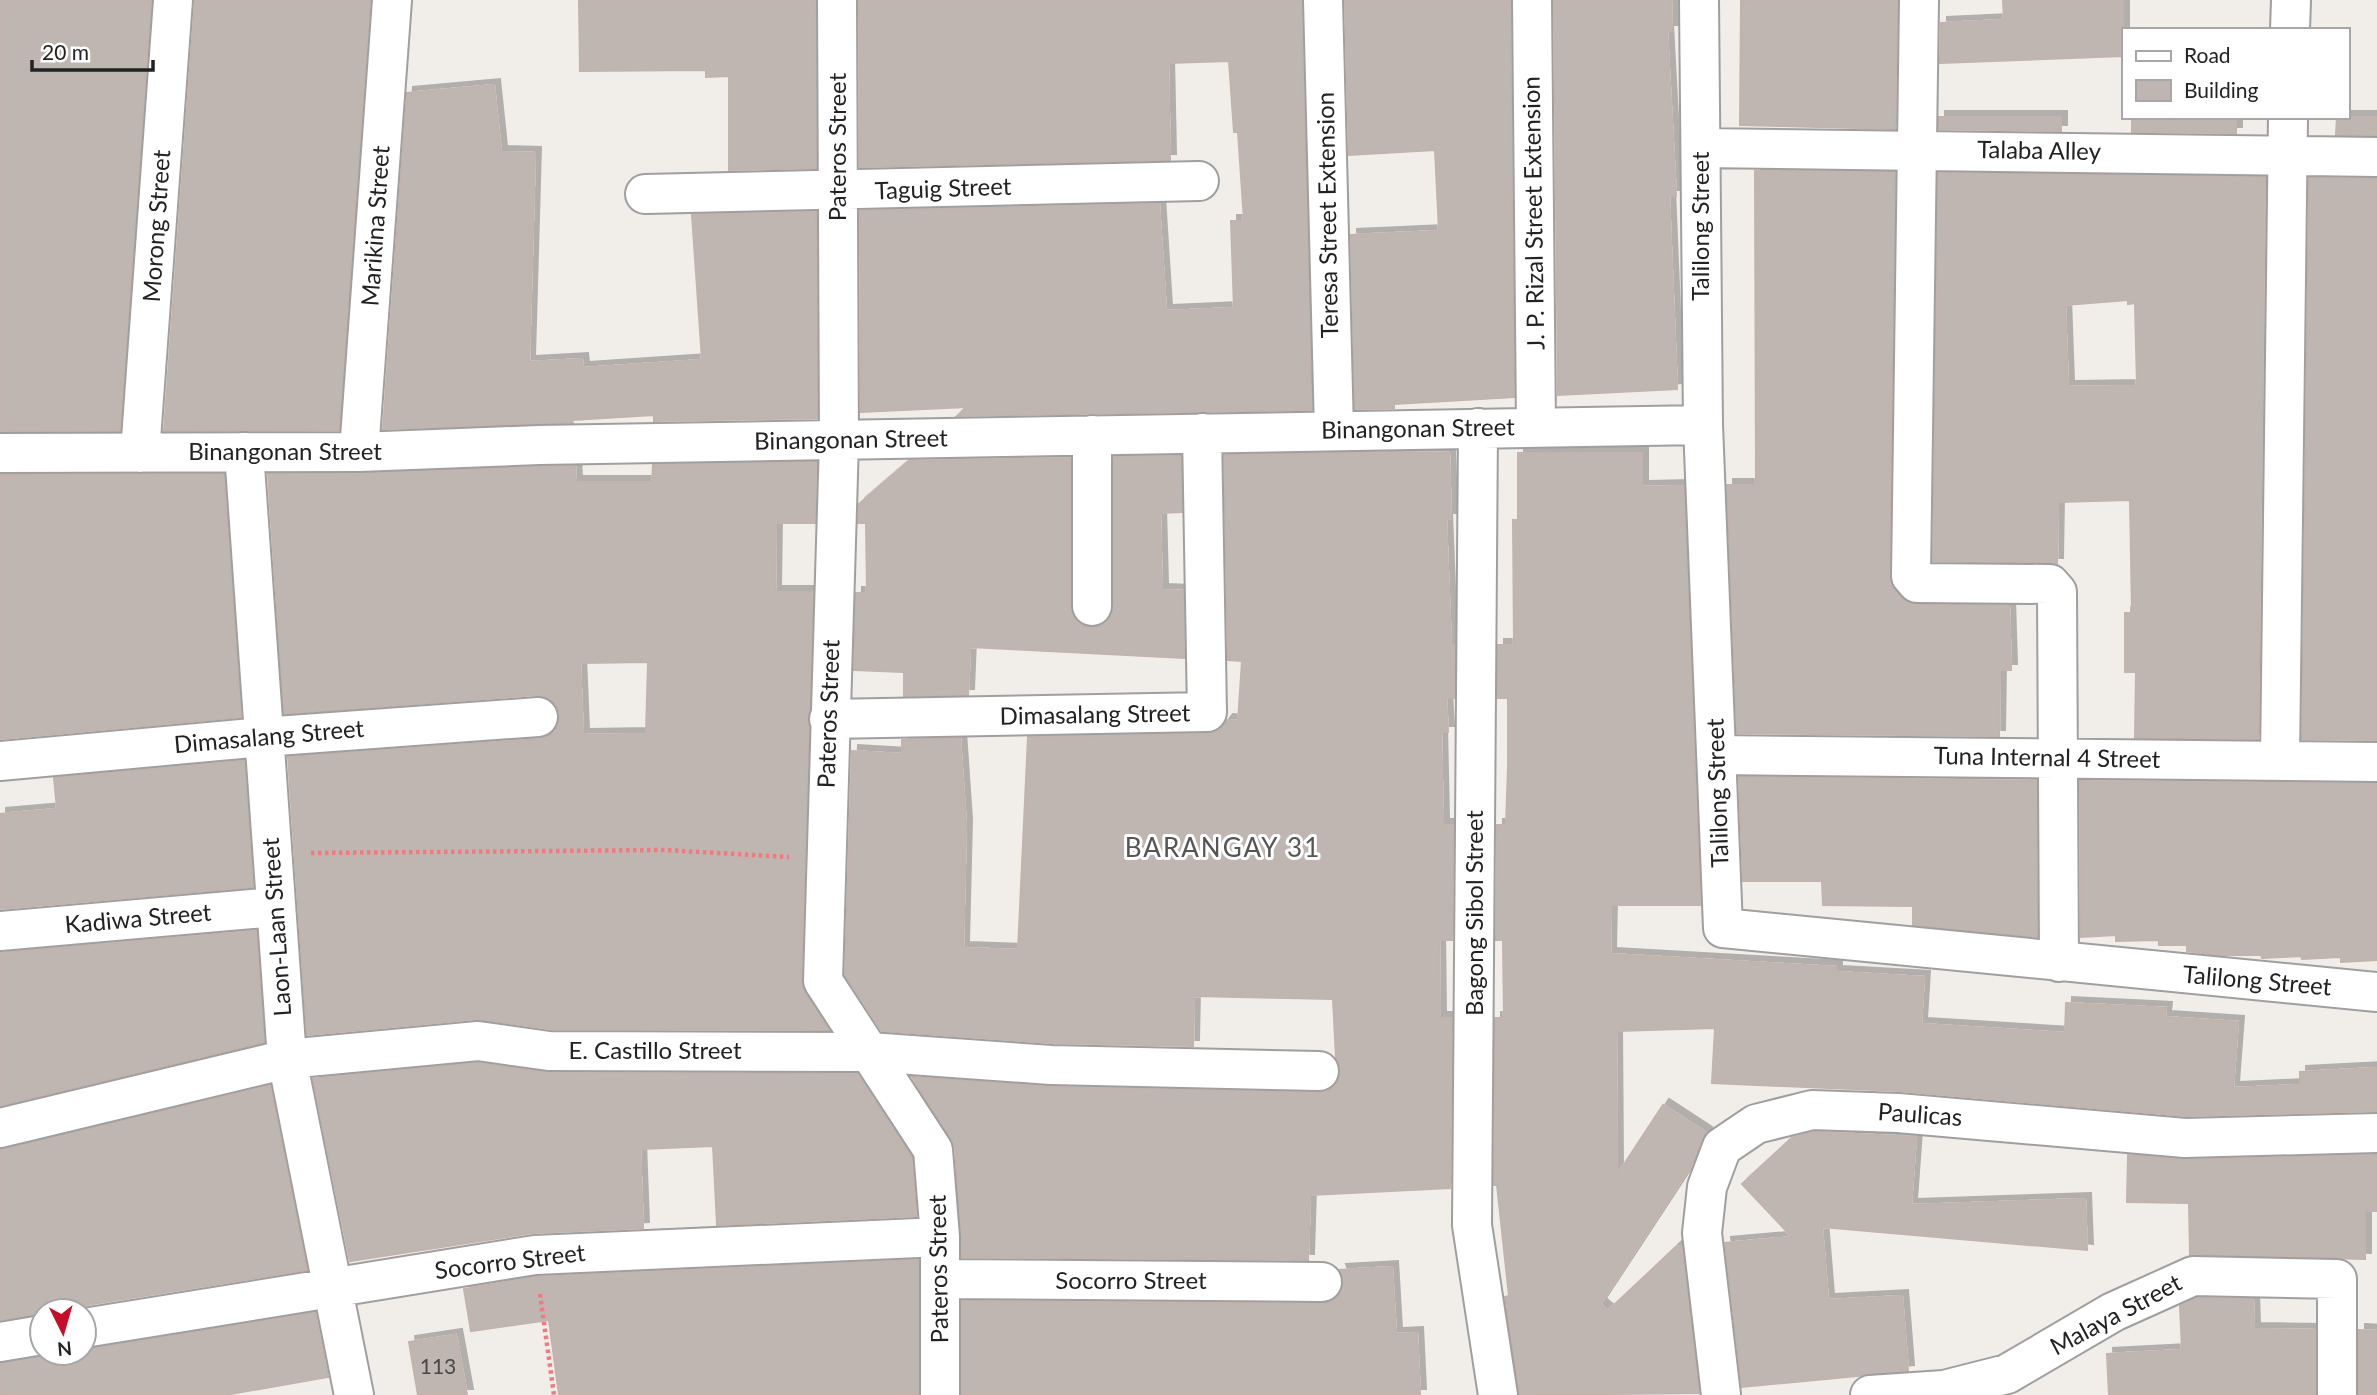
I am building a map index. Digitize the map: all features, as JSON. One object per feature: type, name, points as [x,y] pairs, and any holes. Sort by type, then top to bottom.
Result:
[{"type":"street","name":"Morong Street","points":[[140,453],[173,0]]},
{"type":"street","name":"Marikina Street","points":[[359,453],[392,0]]},
{"type":"street","name":"Pateros Street","points":[[837,0],[839,441],[824,859],[823,981],[933,1150],[940,1237],[940,1395]]},
{"type":"street","name":"Teresa Street Extension","points":[[1323,0],[1334,431]]},
{"type":"street","name":"J. P. Rizal Street Extension","points":[[1532,0],[1536,427]]},
{"type":"street","name":"Talilong Street","points":[[1699,0],[1703,425],[1723,928],[2377,992]]},
{"type":"street","points":[[1919,0],[1911,576],[1917,583],[2050,584],[2057,592],[2059,962]]},
{"type":"street","points":[[2290,28],[2291,0]]},
{"type":"street","points":[[2280,761],[2288,119]]},
{"type":"street","name":"Talaba Alley","points":[[1701,148],[2377,157]]},
{"type":"street","name":"Taguig Street","points":[[645,194],[838,192],[1199,181]]},
{"type":"street","name":"Binangonan Street","points":[[0,453],[359,453],[539,445],[1703,425]]},
{"type":"street","name":"Bagong Sibol Street","points":[[1478,428],[1472,1224],[1498,1395]]},
{"type":"street","name":"Dimasalang Street","points":[[829,719],[1207,712],[1202,433]]},
{"type":"street","points":[[1092,435],[1092,606]]},
{"type":"street","name":"Laon-Laan Street","points":[[244,453],[287,1059],[354,1395]]},
{"type":"street","name":"Dimasalang Street","points":[[0,761],[263,737],[538,717]]},
{"type":"street","name":"Tuna Internal 4 Street","points":[[1716,755],[2377,762]]},
{"type":"street","name":"Kadiwa Street","points":[[0,931],[275,907]]},
{"type":"street","name":"E. Castillo Street","points":[[0,1128],[287,1059],[478,1041],[549,1051],[869,1052],[1051,1065],[1319,1071]]},
{"type":"street","name":"Paulicas","points":[[1721,1395],[1702,1233],[1707,1186],[1722,1147],[1756,1124],[1812,1110],[1898,1113],[2185,1138],[2377,1133]]},
{"type":"street","name":"Socorro Street","points":[[98,1326],[535,1255],[940,1237]]},
{"type":"street","name":"Malaya Street","points":[[1870,1395],[1944,1390],[2007,1374],[2113,1312],[2193,1276],[2337,1279],[2337,1395]]},
{"type":"street","name":"Socorro Street","points":[[940,1279],[1322,1282]]},
{"type":"street","points":[[0,1342],[28,1337]]},
{"type":"path","points":[[271,855],[383,850],[664,850],[824,859]]},
{"type":"path","points":[[535,1255],[554,1395]]},
{"type":"building","points":[[0,0],[151,0],[120,431],[0,431]]},
{"type":"building","points":[[195,0],[370,0],[339,430],[164,431]]},
{"type":"building","points":[[579,0],[815,0],[816,168],[729,170],[729,76],[706,77],[706,70],[580,71]]},
{"type":"building","points":[[859,0],[1301,0],[1312,410],[957,416],[967,407],[861,412],[860,211],[1159,204],[1166,311],[1234,308],[1231,221],[1244,221],[1238,132],[1234,132],[1229,61],[1168,63],[1170,160],[860,167]]},
{"type":"building","points":[[1345,0],[1510,0],[1514,397],[1355,409],[1351,235],[1439,231],[1435,150],[1349,155]]},
{"type":"building","points":[[1554,0],[1671,0],[1672,31],[1667,31],[1676,196],[1669,196],[1677,389],[1558,395]]},
{"type":"building","points":[[1897,0],[1895,129],[1740,125],[1741,1]]},
{"type":"building","points":[[2003,0],[2123,0],[2122,56],[1940,63],[1941,23],[2004,20]]},
{"type":"building","points":[[494,85],[501,152],[535,153],[529,362],[582,359],[583,368],[702,360],[692,215],[816,212],[817,418],[654,421],[654,415],[572,420],[573,423],[383,429],[407,93]]},
{"type":"building","points":[[1939,117],[2061,117],[2061,131],[1939,129]]},
{"type":"building","points":[[2376,117],[2376,135],[2336,135],[2337,119]]},
{"type":"building","points":[[2132,119],[2236,119],[2236,133],[2132,132]]},
{"type":"building","points":[[1755,171],[1895,172],[1889,577],[1894,590],[1908,603],[2009,606],[2011,670],[2000,670],[1999,736],[1737,733],[1727,485],[1756,485]]},
{"type":"building","points":[[1938,173],[2265,177],[2258,739],[2135,738],[2136,672],[2125,672],[2125,613],[2132,613],[2130,500],[2058,502],[2057,564],[1933,561]],"holes":[[[2128,300],[2128,304],[2135,303],[2137,386],[2068,387],[2065,305]]]},
{"type":"building","points":[[2309,178],[2377,179],[2377,740],[2302,739]]},
{"type":"building","points":[[1449,453],[1451,519],[1446,519],[1451,645],[1454,645],[1454,698],[1446,698],[1448,732],[1441,732],[1443,825],[1453,825],[1452,940],[1439,940],[1440,1018],[1452,1018],[1450,1188],[1310,1195],[1308,1260],[962,1257],[955,1148],[912,1077],[1050,1087],[1319,1093],[1330,1090],[1337,1083],[1341,1072],[1336,1058],[1333,999],[1194,996],[1193,1046],[1052,1043],[882,1031],[845,975],[852,751],[902,754],[902,740],[960,738],[966,825],[963,948],[1018,950],[1028,737],[1207,734],[1219,730],[1227,720],[1238,721],[1242,661],[1228,660],[1224,455]]},
{"type":"building","points":[[1518,453],[1642,453],[1642,487],[1684,486],[1700,905],[1611,905],[1610,954],[1836,967],[1836,972],[1924,977],[1921,1024],[2065,1033],[2066,1003],[2166,1008],[2165,1017],[2238,1022],[2233,1088],[2300,1085],[2300,1072],[2377,1068],[2377,1111],[2186,1116],[1900,1091],[1712,1083],[1715,1028],[1616,1031],[1617,1175],[1663,1105],[1706,1133],[1694,1161],[1600,1304],[1608,1311],[1676,1247],[1682,1246],[1699,1393],[1519,1395],[1505,1297],[1509,1296],[1497,1185],[1494,1185],[1495,1018],[1504,1018],[1503,940],[1496,940],[1497,825],[1506,825],[1508,767],[1508,698],[1498,698],[1498,645],[1514,645],[1513,520],[1518,520]]},
{"type":"building","points":[[1181,456],[1182,512],[1160,513],[1162,590],[1183,591],[1184,658],[970,647],[968,695],[904,696],[904,672],[854,670],[856,593],[867,593],[866,523],[858,523],[859,504],[909,461],[1070,458],[1070,607],[1073,617],[1081,625],[1093,628],[1102,625],[1111,617],[1114,606],[1114,457]]},
{"type":"building","points":[[816,462],[815,523],[776,523],[775,592],[813,592],[801,980],[805,993],[829,1030],[551,1029],[476,1019],[307,1035],[288,757],[540,739],[550,735],[557,727],[560,715],[556,704],[548,698],[536,695],[284,714],[268,474],[575,466],[576,482],[652,482],[653,465]],"holes":[[[648,662],[646,734],[583,735],[580,663]]]},
{"type":"building","points":[[224,474],[241,717],[0,739],[0,475]]},
{"type":"building","points":[[244,761],[253,887],[0,909],[0,814],[57,809],[54,778]]},
{"type":"building","points":[[1739,777],[2036,781],[2037,937],[1913,925],[1913,906],[1823,905],[1822,881],[1743,881]]},
{"type":"building","points":[[2080,781],[2377,784],[2377,960],[2341,962],[2341,957],[2302,959],[2301,956],[2262,958],[2261,955],[2218,955],[2187,951],[2187,945],[2159,945],[2159,940],[2116,941],[2116,935],[2081,937]]},
{"type":"building","points":[[256,931],[264,1042],[0,1106],[0,953]]},
{"type":"building","points":[[477,1063],[549,1073],[857,1074],[912,1157],[916,1216],[717,1225],[713,1146],[640,1149],[643,1228],[532,1233],[350,1261],[313,1079]]},
{"type":"building","points":[[270,1086],[307,1270],[98,1303],[98,1297],[28,1297],[28,1316],[0,1320],[0,1149]]},
{"type":"building","points":[[1814,1132],[1916,1137],[1911,1205],[2085,1199],[2087,1250],[1822,1227],[1828,1300],[1902,1296],[1908,1371],[1742,1387],[1725,1243],[1792,1237],[1742,1184],[1792,1138]]},
{"type":"building","points":[[2128,1155],[2186,1160],[2377,1155],[2377,1211],[2365,1211],[2365,1259],[2190,1255],[2189,1203],[2127,1202]]},
{"type":"building","points":[[918,1260],[918,1395],[559,1395],[549,1320],[471,1331],[464,1289],[537,1277]]},
{"type":"building","points":[[1392,1267],[1396,1334],[1417,1333],[1420,1395],[962,1395],[962,1301],[1322,1304],[1333,1301],[1341,1292],[1344,1281],[1340,1270]]},
{"type":"building","points":[[2197,1298],[2253,1299],[2254,1329],[2315,1330],[2315,1395],[2109,1395],[2107,1354],[2182,1350],[2180,1306]]},
{"type":"building","points":[[315,1313],[328,1377],[225,1395],[0,1395],[0,1363],[28,1358],[28,1367],[98,1367],[98,1347]]},
{"type":"building","points":[[2359,1330],[2377,1331],[2377,1395],[2359,1395]]},
{"type":"building","points":[[456,1335],[467,1395],[418,1395],[409,1342]]},
{"type":"district","name":"BARANGAY 31","points":[[1223,848]]}]
